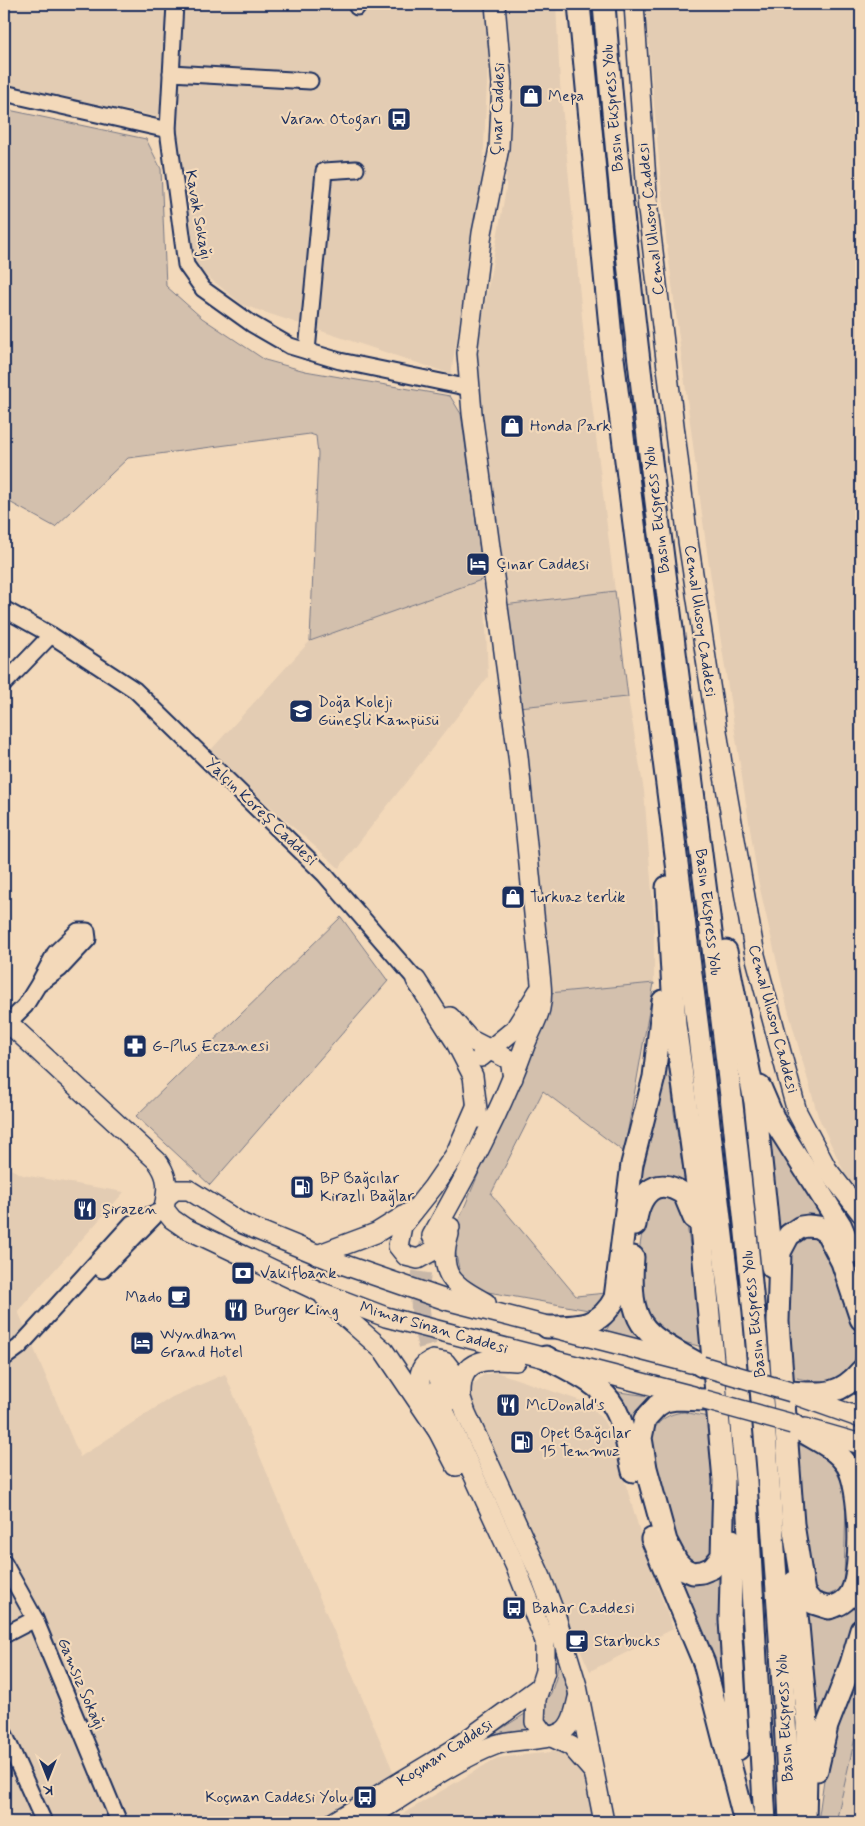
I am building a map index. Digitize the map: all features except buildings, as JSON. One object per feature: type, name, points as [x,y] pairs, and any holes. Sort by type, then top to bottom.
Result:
[{"type":"highway","name":"Basın Ekspress Yolu","points":[[579,4],[590,139],[613,358],[697,1020],[731,1313],[746,1481],[765,1822]]},
{"type":"highway","name":"Basın Ekspress Yolu","points":[[604,4],[617,165],[643,396],[729,1082],[759,1361],[779,1602],[790,1822]]},
{"type":"highway","points":[[654,690],[650,713],[652,745],[667,891],[675,1025],[697,1184],[724,1480],[722,1556],[712,1568],[693,1573],[684,1569],[677,1562],[666,1541],[646,1468],[641,1438],[645,1419],[657,1406],[665,1401],[677,1399],[705,1400]]},
{"type":"highway","points":[[686,737],[700,776],[706,801],[735,1000],[755,1102],[778,1322]]},
{"type":"highway","points":[[547,1327],[568,1327],[592,1322],[604,1315],[615,1298],[632,1164],[659,1046],[667,891]]},
{"type":"highway","points":[[735,1000],[756,1076],[775,1122],[841,1226],[861,1281]]},
{"type":"highway","points":[[702,1253],[693,1215],[684,1194],[666,1186],[649,1191],[642,1198],[638,1208],[635,1227],[632,1277],[634,1306],[641,1322],[660,1344],[702,1366]]},
{"type":"highway","points":[[792,1424],[836,1452],[848,1467],[856,1488],[858,1525],[856,1573],[851,1592],[839,1605],[829,1608],[820,1607],[807,1598],[802,1587],[793,1524],[778,1322],[780,1252],[788,1235],[801,1227],[808,1226],[818,1227],[827,1233],[834,1242],[861,1319]]},
{"type":"highway","points":[[546,1358],[601,1391],[616,1411],[657,1553],[694,1635],[704,1663],[745,1822]]},
{"type":"highway","points":[[790,1392],[820,1394],[833,1392],[851,1382],[861,1371]]},
{"type":"highway","points":[[724,1480],[731,1516],[731,1651],[745,1822]]},
{"type":"highway","points":[[793,1524],[792,1557],[807,1723],[806,1822]]},
{"type":"highway","points":[[806,1822],[822,1745],[861,1630]]},
{"type":"main road","name":"Çınar Caddesi","points":[[495,4],[502,84],[499,148],[482,233],[467,353],[518,756],[542,987],[537,1022],[527,1040],[510,1085]]},
{"type":"main road","name":"Cemal Ulusoy Caddesi","points":[[634,4],[648,210],[687,531],[723,770],[755,955],[797,1112],[827,1169],[861,1213]]},
{"type":"main road","points":[[416,980],[454,1041],[473,1076],[478,1125],[475,1142],[419,1250]]},
{"type":"main road","name":"Yalçın Koreş Caddesi","points":[[416,980],[469,1039],[510,1060],[510,1085]]},
{"type":"main road","points":[[473,1076],[479,1059],[515,1029],[542,987]]},
{"type":"main road","points":[[6,1021],[164,1170],[167,1185],[162,1207]]},
{"type":"main road","points":[[476,1107],[455,1155],[433,1187],[413,1210],[398,1234],[398,1246],[406,1256],[418,1259],[436,1249],[451,1226],[500,1125],[510,1085]]},
{"type":"main road","points":[[432,1236],[491,1128],[510,1085]]},
{"type":"main road","name":"Mimar Sinan Caddesi","points":[[861,1418],[790,1392],[702,1366],[446,1300],[318,1255],[243,1224],[189,1190],[175,1190],[162,1207],[172,1219],[185,1228],[320,1292],[386,1317],[705,1400],[861,1444]]},
{"type":"main road","points":[[318,1255],[376,1233],[413,1210]]},
{"type":"main road","points":[[451,1226],[445,1246],[446,1265],[453,1282],[457,1287],[511,1318]]},
{"type":"main road","points":[[320,1292],[335,1308],[384,1350],[438,1431]]},
{"type":"main road","points":[[461,1400],[461,1387],[466,1370],[476,1363],[490,1359],[517,1361],[546,1358]]},
{"type":"main road","points":[[542,1679],[538,1640],[438,1431],[420,1384],[419,1375],[426,1362],[439,1360],[448,1365],[461,1400],[542,1577],[574,1674],[604,1822]]},
{"type":"main road","points":[[564,1647],[432,1373],[545,1641],[542,1679],[534,1716],[535,1722],[543,1733],[571,1746],[593,1771]]},
{"type":"main road","name":"Koçman Caddesi","points":[[334,1822],[453,1750],[542,1679]]},
{"type":"main road","points":[[550,1736],[563,1731],[569,1725],[578,1698]]},
{"type":"main road","name":"Koçman Caddesi","points":[[362,1822],[458,1764],[494,1745],[550,1736]]},
{"type":"street","name":"Kavak Sokağı","points":[[174,4],[168,130],[186,265],[203,289],[252,324],[290,346],[340,361],[470,388]]},
{"type":"street","points":[[171,73],[310,81]]},
{"type":"street","points":[[4,93],[168,130]]},
{"type":"street","points":[[307,351],[324,171],[356,169]]},
{"type":"street","name":"Yalçın Koreş Caddesi","points":[[4,609],[51,636],[135,690],[326,875],[416,980]]},
{"type":"street","points":[[4,684],[51,636]]},
{"type":"street","points":[[6,1021],[25,1006],[38,985]]},
{"type":"street","points":[[4,1358],[20,1347],[132,1223],[162,1207]]},
{"type":"street","name":"Gamsız Sokağı","points":[[4,1563],[35,1619],[119,1822]]},
{"type":"street","points":[[4,1635],[35,1619]]},
{"type":"street","points":[[4,1733],[44,1822]]},
{"type":"shaded area","points":[[4,4],[486,4],[490,22],[482,186],[451,374],[243,305],[193,265],[177,129],[160,117],[4,85]]},
{"type":"shaded area","points":[[500,4],[556,4],[560,84],[585,348],[615,591],[504,604],[473,369],[506,189],[503,19]]},
{"type":"shaded area","points":[[645,4],[861,4],[861,1198],[849,1183],[818,1116],[787,1006],[758,880],[707,552],[666,238]]},
{"type":"shaded area","points":[[4,109],[146,139],[161,169],[166,286],[202,318],[265,360],[305,371],[450,396],[461,414],[484,579],[310,641],[318,454],[316,436],[310,434],[128,458],[55,527],[4,499]]},
{"type":"shaded area","points":[[484,579],[488,677],[339,868],[209,752],[310,641]]},
{"type":"shaded area","points":[[615,591],[628,697],[518,707],[504,605]]},
{"type":"shaded area","points":[[628,697],[644,791],[654,919],[654,983],[549,993],[518,707]]},
{"type":"shaded area","points":[[341,917],[388,981],[210,1185],[136,1116]]},
{"type":"shaded area","points":[[654,983],[624,1152],[543,1091],[491,1194],[576,1296],[606,1293],[594,1311],[477,1290],[461,1278],[452,1236],[542,1025],[549,993]]},
{"type":"shaded area","points":[[667,1048],[674,1112],[685,1182],[670,1178],[633,1196]]},
{"type":"shaded area","points":[[769,1121],[835,1227],[813,1218],[800,1217],[779,1230],[769,1155]]},
{"type":"shaded area","points":[[4,1166],[23,1175],[124,1192],[18,1311],[80,1457],[172,1397],[225,1374],[396,1778],[319,1822],[14,1822],[4,1797]]},
{"type":"shaded area","points":[[661,1196],[675,1199],[686,1218],[705,1348],[672,1338],[656,1327],[646,1313],[639,1294],[638,1263],[643,1230],[653,1203]]},
{"type":"shaded area","points":[[804,1236],[818,1239],[827,1250],[856,1335],[857,1351],[853,1363],[847,1372],[828,1380],[816,1381],[790,1376],[785,1258],[793,1240]]},
{"type":"shaded area","points":[[623,1299],[627,1317],[641,1343],[606,1331]]},
{"type":"shaded area","points":[[496,1372],[587,1403],[603,1420],[611,1435],[651,1569],[673,1629],[590,1671],[471,1410],[471,1387],[483,1375]]},
{"type":"shaded area","points":[[611,1391],[657,1397],[635,1418],[630,1434]]},
{"type":"shaded area","points":[[684,1412],[708,1417],[713,1481],[712,1556],[695,1562],[679,1554],[648,1441],[661,1420]]},
{"type":"shaded area","points":[[797,1444],[819,1452],[834,1467],[842,1483],[846,1498],[844,1583],[840,1590],[823,1597],[809,1589]]},
{"type":"shaded area","points":[[671,1570],[721,1572],[728,1711]]},
{"type":"shaded area","points":[[859,1597],[849,1651],[819,1735],[805,1608]]},
{"type":"shaded area","points":[[555,1645],[567,1675],[569,1692],[561,1723],[554,1726],[543,1722],[542,1706],[551,1693],[556,1678],[558,1665]]},
{"type":"shaded area","points":[[861,1652],[861,1711],[836,1822],[818,1822],[829,1744]]},
{"type":"shaded area","points":[[861,1711],[861,1822],[836,1822]]},
{"type":"shaded area","points":[[525,1714],[532,1732],[465,1751]]},
{"type":"shaded area","points":[[561,1751],[582,1767],[595,1822],[389,1822],[497,1758]]},
{"type":"tunnel","points":[[429,1245],[421,1276],[420,1308],[425,1339],[435,1370]]},
{"type":"place","name":"Mepa","points":[[531,96]]},
{"type":"place","name":"Varan Otogarı","points":[[399,119]]},
{"type":"place","name":"Honda Park","points":[[512,426]]},
{"type":"place","name":"Çınar Caddesi","points":[[478,564]]},
{"type":"place","name":"Doğa Koleji Güneşli Kampüsü","points":[[301,711]]},
{"type":"place","name":"Turkuaz terlik","points":[[513,897]]},
{"type":"place","name":"G-Plus Eczanesi","points":[[135,1046]]},
{"type":"place","name":"BP Bağcılar Kirazlı Bağlar","points":[[302,1187]]},
{"type":"place","name":"Şirazen","points":[[85,1209]]},
{"type":"place","name":"Vakıfbank","points":[[243,1273]]},
{"type":"place","name":"Mado","points":[[179,1297]]},
{"type":"place","name":"Burger King","points":[[236,1310]]},
{"type":"place","name":"Wyndham Grand Hotel","points":[[142,1343]]},
{"type":"place","name":"McDonald's","points":[[508,1405]]},
{"type":"place","name":"Opet Bağcılar 15 Temmuz","points":[[522,1442]]},
{"type":"place","name":"Bahar Caddesi","points":[[514,1608]]},
{"type":"place","name":"Starbucks","points":[[577,1641]]},
{"type":"place","name":"Koçman Caddesi Yolu","points":[[365,1797]]}]
